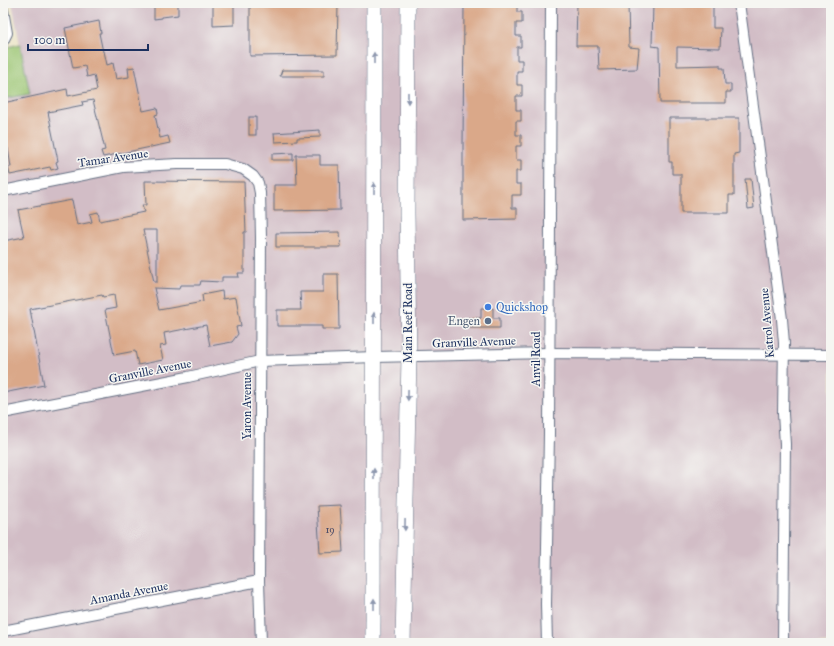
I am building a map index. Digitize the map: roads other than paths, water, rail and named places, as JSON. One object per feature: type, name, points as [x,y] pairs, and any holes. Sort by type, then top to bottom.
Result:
[{"type":"main road","points":[[373,643],[374,3]]},
{"type":"main road","name":"Main Reef Road","points":[[403,643],[409,356],[407,213],[408,3]]},
{"type":"street","name":"Anvil Road","points":[[547,643],[546,604],[549,434],[551,3]]},
{"type":"street","name":"Katrol Avenue","points":[[739,3],[782,319],[784,355],[783,414],[785,444],[783,643]]},
{"type":"street","points":[[3,10],[7,33],[3,41]]},
{"type":"street","name":"Tamar Avenue","points":[[3,191],[110,169],[134,166],[218,163],[236,167],[249,173]]},
{"type":"street","name":"Yaron Avenue","points":[[249,173],[258,183],[260,193],[260,643]]},
{"type":"street","name":"Granville Avenue","points":[[3,413],[188,377],[260,361],[549,353],[831,355]]},
{"type":"street","name":"Amanda Avenue","points":[[3,631],[259,581]]},
{"type":"place","name":"Quickshop","points":[[488,307]]},
{"type":"place","name":"Engen","points":[[488,321]]}]
